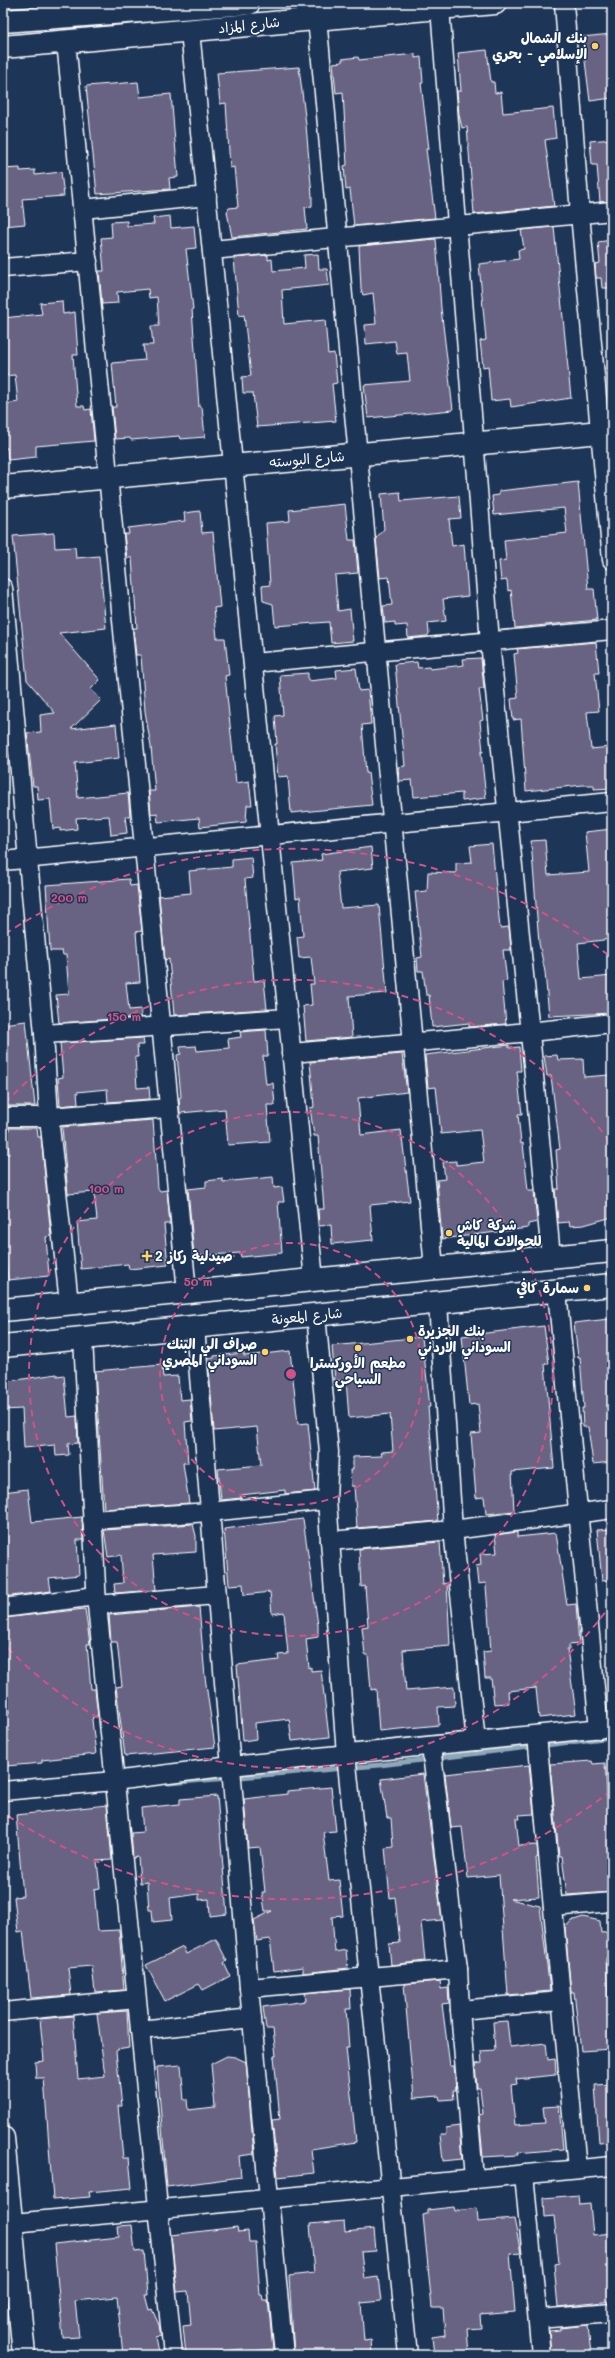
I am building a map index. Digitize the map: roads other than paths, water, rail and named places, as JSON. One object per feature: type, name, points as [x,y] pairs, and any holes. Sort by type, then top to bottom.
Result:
[{"type":"main road","name":"شارع المزاد","points":[[3,21],[249,3]]},
{"type":"main road","name":"شارع المزاد","points":[[3,47],[495,3]]},
{"type":"main road","name":"شارع البوسته","points":[[3,487],[606,432]]},
{"type":"main road","points":[[3,1310],[612,1251]]},
{"type":"main road","name":"شارع المعونة","points":[[3,1346],[612,1285]]},
{"type":"main road","points":[[3,2138],[7,2224],[24,2355]]},
{"type":"street","points":[[564,3],[580,214],[606,432],[612,560]]},
{"type":"street","points":[[440,8],[458,226],[473,444],[490,642],[530,1033],[551,1257]]},
{"type":"street","points":[[317,18],[434,1268]]},
{"type":"street","points":[[190,31],[314,1280]]},
{"type":"street","points":[[66,41],[187,1292]]},
{"type":"street","points":[[83,209],[207,196]]},
{"type":"street","points":[[212,250],[612,210]]},
{"type":"street","points":[[3,268],[88,261]]},
{"type":"street","points":[[3,588],[44,1034],[49,1117],[69,1304]]},
{"type":"street","points":[[253,663],[612,630]]},
{"type":"street","points":[[3,861],[612,802]]},
{"type":"street","points":[[44,1034],[288,1018]]},
{"type":"street","points":[[292,1053],[412,1041],[530,1033],[612,1023]]},
{"type":"street","points":[[3,1117],[49,1117],[169,1108]]},
{"type":"street","points":[[3,1791],[114,1781],[231,1766],[605,1728],[578,1512],[556,1291]]},
{"type":"street","points":[[438,1303],[453,1530],[476,1741]]},
{"type":"street","points":[[316,1315],[329,1452],[327,1500],[346,1754],[408,2355]]},
{"type":"street","points":[[195,1327],[248,1988],[284,2355]]},
{"type":"street","points":[[83,1338],[92,1520],[98,1605],[114,1781],[173,2355]]},
{"type":"street","points":[[92,1520],[210,1512],[327,1500]]},
{"type":"street","points":[[330,1541],[453,1530],[578,1512],[612,1509]]},
{"type":"street","points":[[3,1608],[96,1596],[98,1605]]},
{"type":"street","points":[[98,1605],[216,1596]]},
{"type":"street","points":[[537,1735],[560,2001],[577,2169]]},
{"type":"street","points":[[431,1746],[458,1969],[474,2179]]},
{"type":"street","points":[[553,1907],[612,1902]]},
{"type":"street","points":[[248,1988],[458,1969]]},
{"type":"street","points":[[3,2012],[136,1999]]},
{"type":"street","points":[[460,2010],[560,2001]]},
{"type":"street","points":[[140,2030],[252,2018]]},
{"type":"street","points":[[7,2224],[612,2166]]},
{"type":"street","points":[[524,2174],[541,2355]]},
{"type":"street","points":[[538,2320],[612,2313]]},
{"type":"waterway","points":[[169,1783],[380,1765],[612,1737]]},
{"type":"place","name":"بنك الشمال الإسلامي - بحري","points":[[595,46]]},
{"type":"place","name":"شركة كاش للحوالات المالية","points":[[449,1233]]},
{"type":"place","name":"صيدلية ركاز 2","points":[[147,1256]]},
{"type":"place","name":"سمارة كافي","points":[[587,1288]]},
{"type":"place","name":"بنك الجزيرة السوداني الاردني","points":[[410,1339]]},
{"type":"place","name":"مطعم الأوركسترا السياحي","points":[[358,1348]]},
{"type":"place","name":"صراف الي البنك السوداني المصري","points":[[265,1352]]}]
